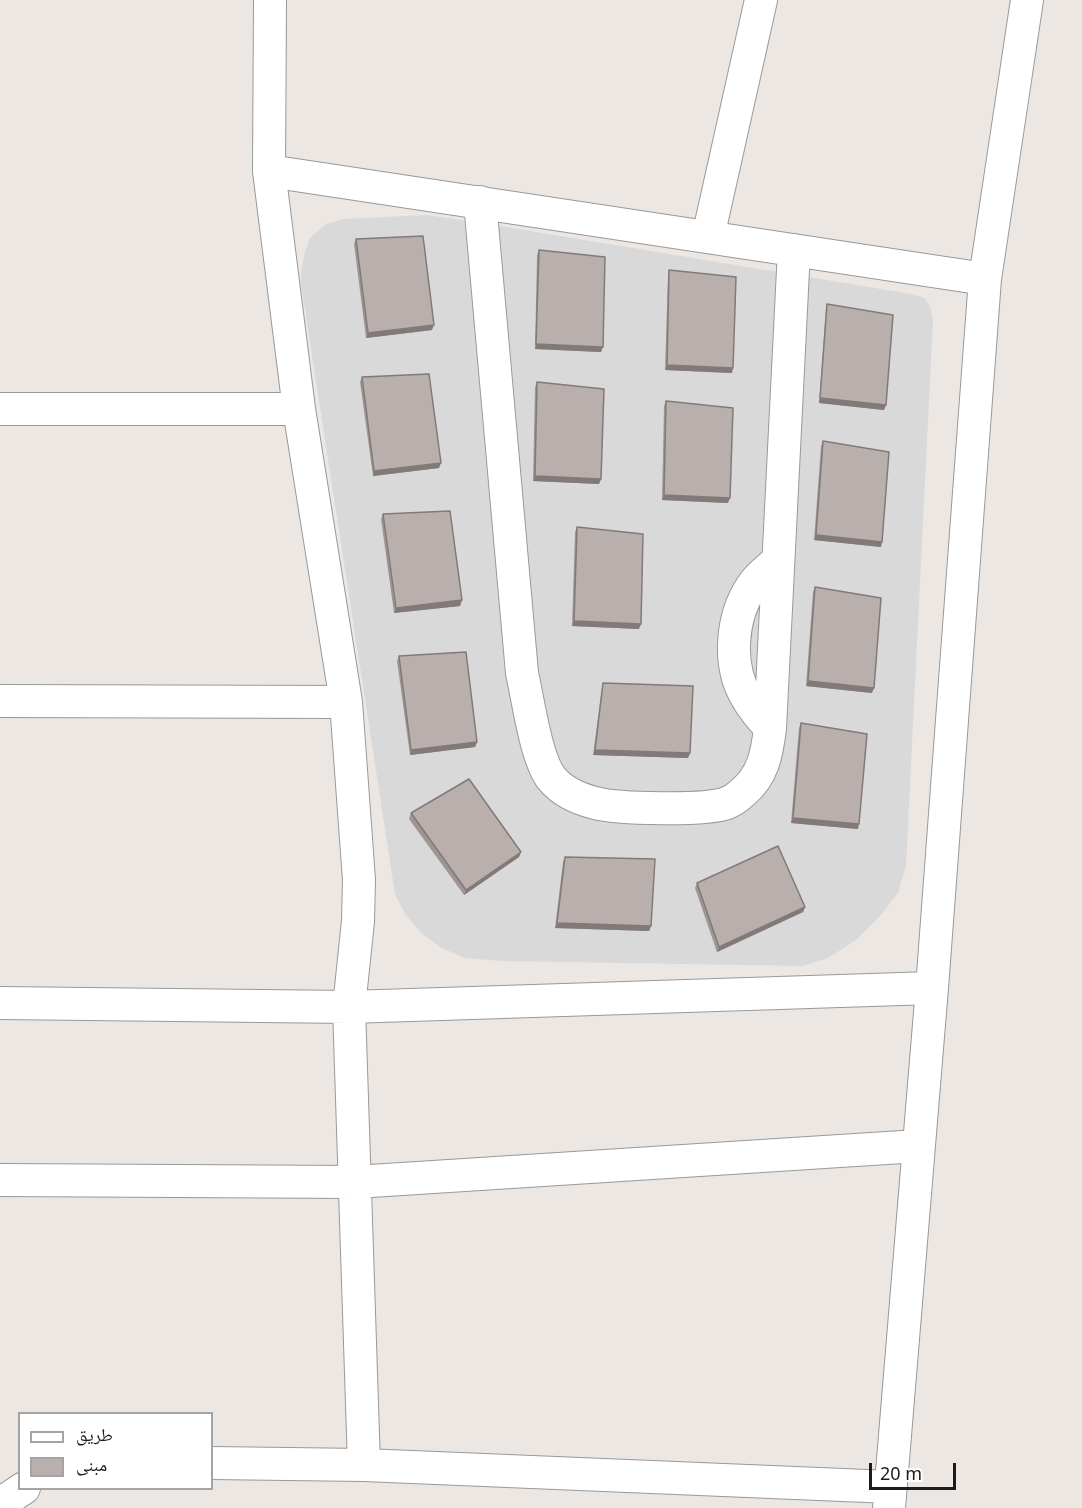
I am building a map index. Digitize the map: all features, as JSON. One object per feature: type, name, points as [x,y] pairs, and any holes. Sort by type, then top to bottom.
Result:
[{"type":"street","points":[[270,0],[269,171],[300,409],[346,702],[359,880],[358,921],[349,1007],[364,1465]]},
{"type":"street","points":[[708,237],[760,0]]},
{"type":"street","points":[[213,1463],[364,1465],[890,1497],[932,988],[985,279],[1027,0]]},
{"type":"street","points":[[269,171],[985,279]]},
{"type":"street","points":[[480,202],[522,673],[537,743],[550,777],[564,791],[595,803],[626,808],[708,807],[726,803],[740,795],[761,771],[770,728],[794,250]]},
{"type":"street","points":[[0,409],[300,409]]},
{"type":"street","points":[[0,701],[346,702]]},
{"type":"street","points":[[0,1003],[349,1007],[932,988]]},
{"type":"street","points":[[0,1180],[355,1182],[918,1146]]},
{"type":"street","points":[[0,1504],[21,1490]]},
{"type":"shaded area","points":[[427,215],[911,294],[924,298],[930,306],[933,320],[906,866],[898,893],[880,916],[856,940],[828,958],[803,966],[501,961],[465,958],[440,947],[421,933],[405,914],[395,894],[301,273],[310,238],[326,224],[343,219]]},
{"type":"building","points":[[423,236],[434,325],[368,333],[356,239]]},
{"type":"building","points":[[539,250],[605,257],[603,347],[536,344]]},
{"type":"building","points":[[669,270],[736,277],[733,368],[667,365]]},
{"type":"building","points":[[827,304],[893,315],[886,405],[820,398]]},
{"type":"building","points":[[429,374],[441,463],[374,471],[362,377]]},
{"type":"building","points":[[537,382],[604,389],[601,479],[535,476]]},
{"type":"building","points":[[666,401],[733,408],[730,498],[664,495]]},
{"type":"building","points":[[823,441],[889,452],[882,542],[816,535]]},
{"type":"building","points":[[450,511],[462,600],[396,608],[383,514]]},
{"type":"building","points":[[577,527],[643,534],[641,624],[574,621]]},
{"type":"building","points":[[815,587],[881,598],[874,688],[808,681]]},
{"type":"building","points":[[466,652],[477,742],[411,750],[399,656]]},
{"type":"building","points":[[603,683],[693,686],[690,753],[595,750]]},
{"type":"building","points":[[801,723],[867,734],[859,824],[793,818]]},
{"type":"building","points":[[469,779],[521,852],[466,890],[411,813]]},
{"type":"building","points":[[778,846],[805,907],[719,947],[697,883]]},
{"type":"building","points":[[565,857],[655,859],[651,926],[557,923]]}]
